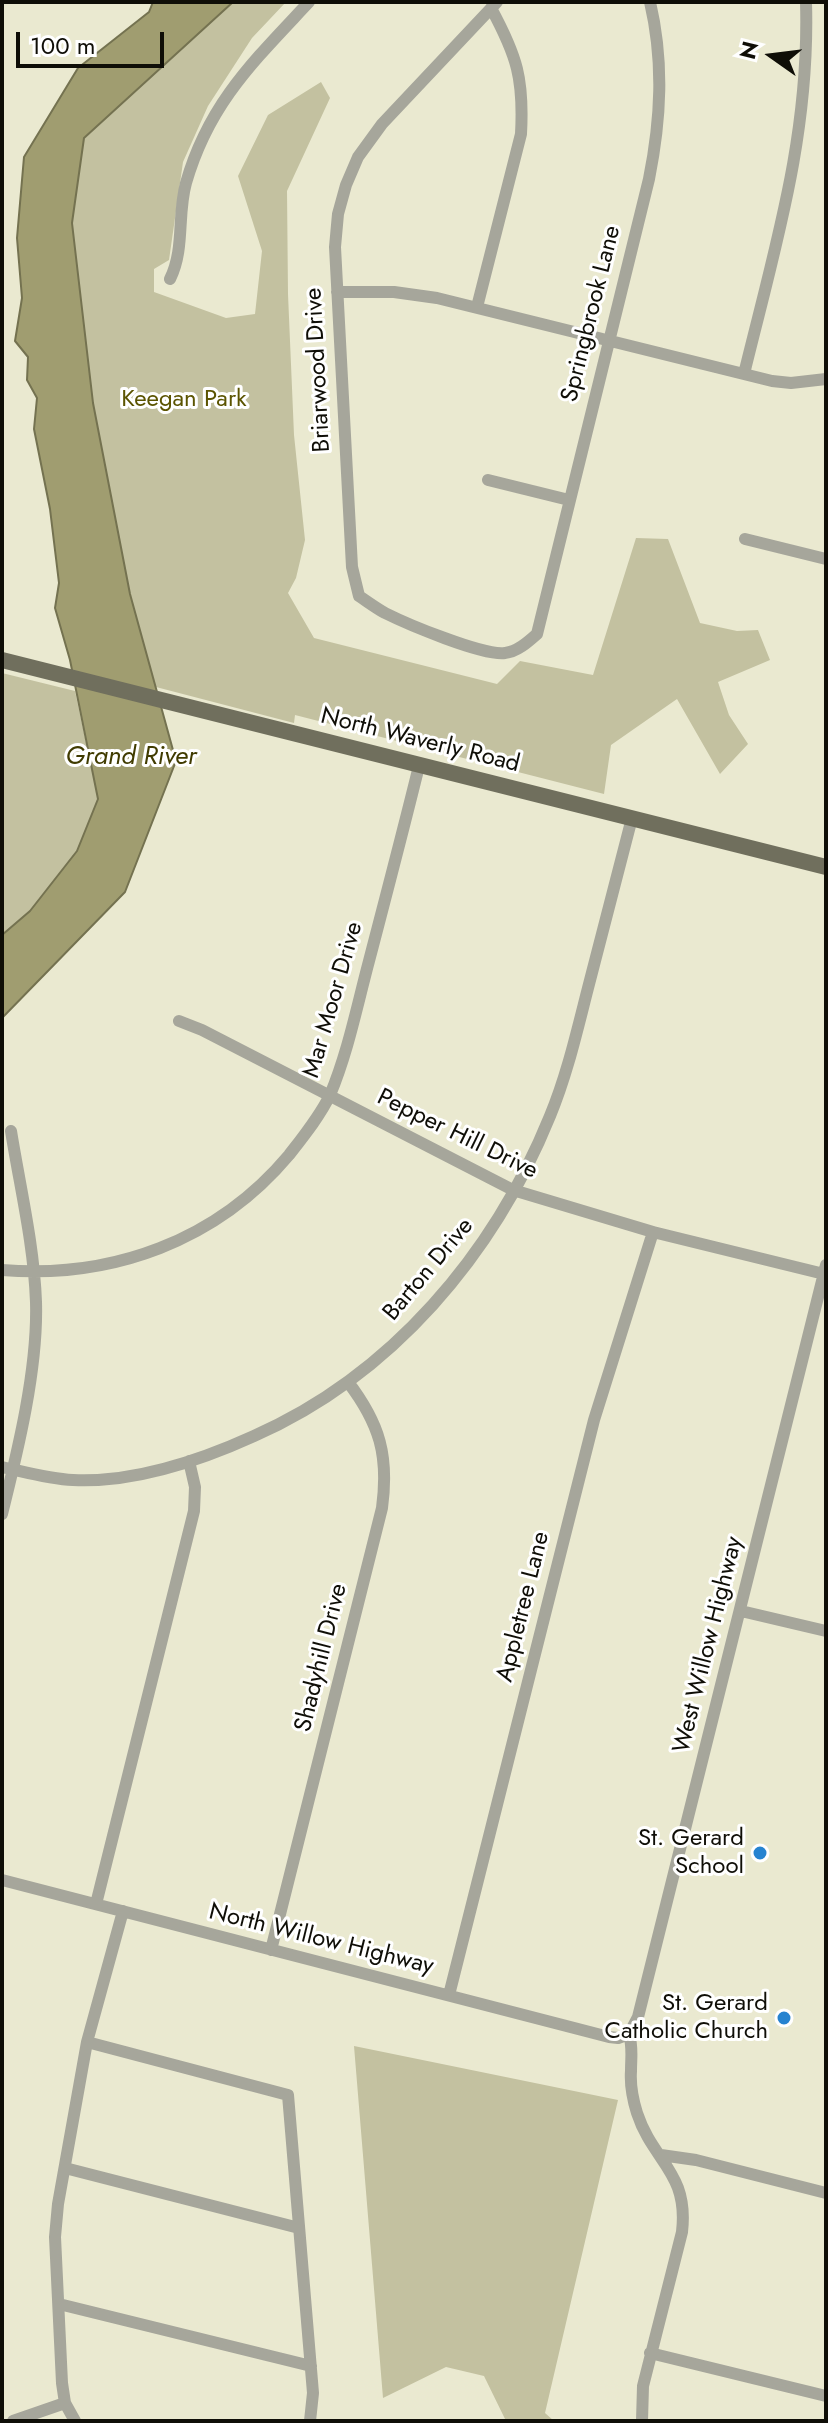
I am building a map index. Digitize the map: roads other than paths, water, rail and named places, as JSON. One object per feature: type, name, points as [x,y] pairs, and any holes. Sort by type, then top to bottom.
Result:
[{"type":"main road","name":"North Waverly Road","points":[[2,660],[826,867]]},
{"type":"street","points":[[170,279],[179,256],[185,186],[203,135],[239,77],[309,2]]},
{"type":"street","name":"Springbrook Lane","points":[[537,634],[657,138],[662,89],[650,2]]},
{"type":"street","points":[[744,374],[793,172],[802,118],[806,2]]},
{"type":"street","points":[[477,307],[521,134],[520,73],[494,5]]},
{"type":"street","name":"Briarwood Drive","points":[[494,5],[382,124],[358,157],[338,214],[337,292],[352,567],[359,596],[382,612],[486,652],[505,653],[520,647],[537,634]]},
{"type":"street","points":[[337,292],[394,292],[477,307],[791,383],[826,379]]},
{"type":"street","points":[[488,480],[569,500]]},
{"type":"street","points":[[745,539],[826,559]]},
{"type":"street","name":"Mar Moor Drive","points":[[2,1270],[80,1269],[134,1258],[199,1231],[234,1209],[274,1172],[297,1145],[329,1097],[348,1043],[419,766]]},
{"type":"street","name":"Barton Drive","points":[[8,1468],[44,1477],[88,1480],[133,1476],[227,1449],[272,1428],[348,1382],[408,1333],[455,1280],[493,1227],[531,1158],[562,1083],[632,818]]},
{"type":"street","name":"Pepper Hill Drive","points":[[179,1021],[513,1190],[653,1232],[825,1270]]},
{"type":"street","points":[[2,1514],[8,1468],[33,1350],[36,1301],[11,1131]]},
{"type":"street","name":"Appletree Lane","points":[[449,1995],[594,1420],[653,1232]]},
{"type":"street","name":"West Willow Highway","points":[[629,2034],[638,2017],[825,1270]]},
{"type":"street","name":"Shadyhill Drive","points":[[271,1950],[384,1497],[385,1465],[381,1443],[363,1402],[348,1382]]},
{"type":"street","points":[[96,1904],[194,1511],[195,1487],[189,1461]]},
{"type":"street","points":[[741,1611],[826,1631]]},
{"type":"street","name":"North Willow Highway","points":[[2,1880],[609,2037],[629,2034]]},
{"type":"street","points":[[75,2421],[65,2403],[55,2237],[58,2204],[87,2042],[123,1911]]},
{"type":"street","points":[[629,2034],[633,2046],[633,2100],[652,2146],[661,2155],[681,2193],[684,2213],[682,2232],[643,2386],[642,2421]]},
{"type":"street","points":[[87,2042],[288,2095],[313,2393],[310,2421]]},
{"type":"street","points":[[661,2155],[696,2160],[826,2193]]},
{"type":"street","points":[[65,2168],[299,2228]]},
{"type":"street","points":[[59,2304],[311,2366]]},
{"type":"street","points":[[650,2353],[826,2396]]},
{"type":"street","points":[[13,2421],[65,2403]]},
{"type":"water","name":"Grand River","points":[[153,2],[233,2],[84,138],[72,223],[93,403],[130,594],[176,761],[125,892],[2,1018],[2,935],[30,911],[77,851],[98,799],[70,660],[55,608],[59,583],[50,509],[34,429],[37,398],[27,380],[28,357],[15,341],[22,298],[17,238],[24,157],[78,68],[149,12]]},
{"type":"place","name":"St. Gerard School","points":[[760,1853]]},
{"type":"place","name":"St. Gerard Catholic Church","points":[[784,2018]]},
{"type":"park label","name":"Keegan Park","points":[[184,400]]}]
